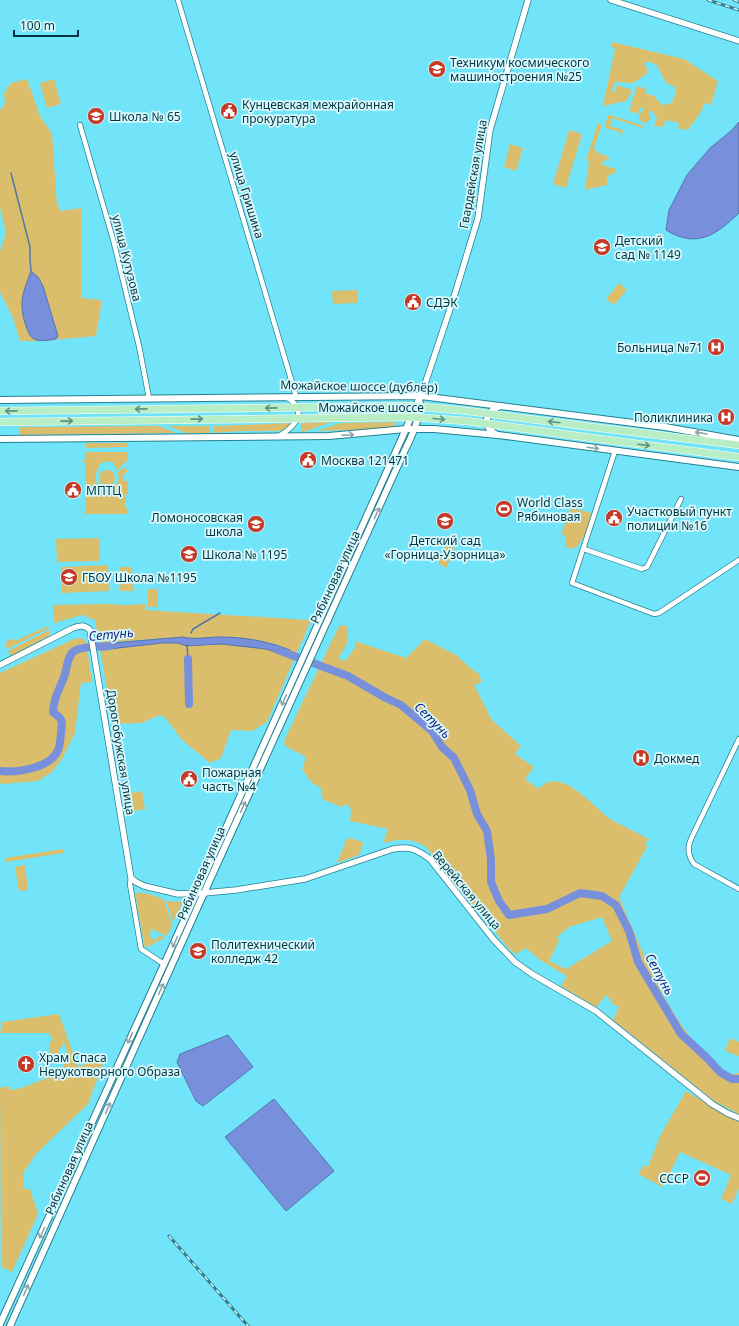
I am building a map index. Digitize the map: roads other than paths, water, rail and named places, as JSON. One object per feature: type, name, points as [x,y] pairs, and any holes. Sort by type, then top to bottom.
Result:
[{"type":"main road","name":"Можайское шоссе (дублёр)","points":[[0,400],[285,396],[421,396],[502,405],[665,427],[739,440]]},
{"type":"main road","name":"Рябиновая улица","points":[[10,1326],[306,667],[415,429],[419,414],[421,396]]},
{"type":"main road","name":"Рябиновая улица","points":[[0,1324],[421,396]]},
{"type":"main road","points":[[498,435],[487,425],[487,418],[490,412],[502,405]]},
{"type":"main road","name":"Можайское шоссе","points":[[0,411],[412,406],[468,411],[739,445]]},
{"type":"main road","name":"Можайское шоссе","points":[[0,422],[411,417],[467,422],[739,457]]},
{"type":"main road","points":[[0,438],[279,436],[354,434],[415,429],[498,435],[739,467]]},
{"type":"main road","points":[[712,463],[739,464]]},
{"type":"street","name":"улица Гришина","points":[[178,0],[296,396]]},
{"type":"street","name":"Гвардейская улица","points":[[421,396],[454,297],[478,218],[490,130],[528,0]]},
{"type":"street","points":[[611,0],[739,41]]},
{"type":"street","name":"улица Кутузова","points":[[80,125],[114,243],[139,346],[149,398]]},
{"type":"street","points":[[279,436],[293,426],[298,416],[294,403],[285,396]]},
{"type":"street","points":[[615,451],[572,582],[654,614],[659,613],[739,560]]},
{"type":"street","points":[[584,549],[642,569],[647,567],[681,499]]},
{"type":"street","name":"Дорогобужская улица","points":[[0,665],[78,626],[86,626],[90,630],[131,878],[130,884],[141,949],[164,964]]},
{"type":"street","points":[[739,739],[688,847],[689,856],[694,864],[739,889]]},
{"type":"street","name":"Верейская улица","points":[[131,878],[144,886],[178,894],[243,890],[305,879],[393,849],[406,847],[419,851],[430,859],[494,940],[515,962],[532,974],[596,1011],[712,1104],[739,1118]]},
{"type":"water","points":[[739,122],[739,213],[722,228],[706,237],[697,239],[687,238],[677,236],[666,230],[669,210],[687,175],[710,148],[731,131]]},
{"type":"water","points":[[31,271],[38,277],[43,286],[58,336],[56,339],[42,341],[36,340],[32,338],[26,326],[22,310],[22,298]]},
{"type":"water","points":[[183,637],[229,637],[246,639],[273,644],[290,650],[287,656],[266,649],[221,644],[186,646],[178,643],[162,643],[101,650],[100,644]]},
{"type":"water","points":[[228,1035],[253,1067],[203,1106],[196,1101],[177,1062],[180,1054]]},
{"type":"water","points":[[274,1099],[334,1171],[286,1211],[225,1137]]},
{"type":"waterway","points":[[11,173],[30,247],[31,271]]},
{"type":"waterway","points":[[191,633],[193,629],[220,613]]},
{"type":"waterway","points":[[187,645],[188,659]]},
{"type":"waterway","name":"Сетунь","points":[[0,771],[15,771],[33,768],[41,765],[54,756],[60,744],[62,722],[53,712],[53,707],[71,654],[76,650],[88,647],[110,646]]},
{"type":"waterway","name":"Сетунь","points":[[278,650],[348,676],[401,705],[432,731],[442,747],[454,758],[470,790],[477,814],[487,831],[491,859],[491,882],[499,901],[509,915],[547,909],[580,893],[602,896],[616,905],[629,931],[638,962],[681,1034],[720,1072],[732,1079],[739,1079]]},
{"type":"waterway","points":[[188,659],[189,704]]},
{"type":"railway","points":[[708,0],[739,10]]},
{"type":"railway","points":[[734,0],[739,2]]},
{"type":"railway","points":[[169,1236],[248,1326]]},
{"type":"place","name":"Техникум космического машиностроения №25","points":[[437,69]]},
{"type":"place","name":"Кунцевская межрайонная прокуратура","points":[[229,111]]},
{"type":"place","name":"Школа № 65","points":[[96,116]]},
{"type":"place","name":"Детский сад № 1149","points":[[602,247]]},
{"type":"place","name":"СДЭК","points":[[413,302]]},
{"type":"place","name":"Больница №71","points":[[716,347]]},
{"type":"place","name":"Поликлиника","points":[[726,417]]},
{"type":"place","name":"Москва 121471","points":[[308,460]]},
{"type":"place","name":"МПТЦ","points":[[73,490]]},
{"type":"place","name":"World Class Рябиновая","points":[[504,509]]},
{"type":"place","name":"Участковый пункт полиции №16","points":[[614,518]]},
{"type":"place","name":"Детский сад «Горница-Узорница»","points":[[445,521]]},
{"type":"place","name":"Ломоносовская школа","points":[[256,524]]},
{"type":"place","name":"Школа № 1195","points":[[189,554]]},
{"type":"place","name":"ГБОУ Школа №1195","points":[[69,577]]},
{"type":"place","name":"Докмед","points":[[641,758]]},
{"type":"place","name":"Пожарная часть №4","points":[[189,779]]},
{"type":"place","name":"Политехнический колледж 42","points":[[198,951]]},
{"type":"place","name":"Храм Спаса Нерукотворного Образа","points":[[26,1064]]},
{"type":"place","name":"СССР","points":[[702,1178]]}]
